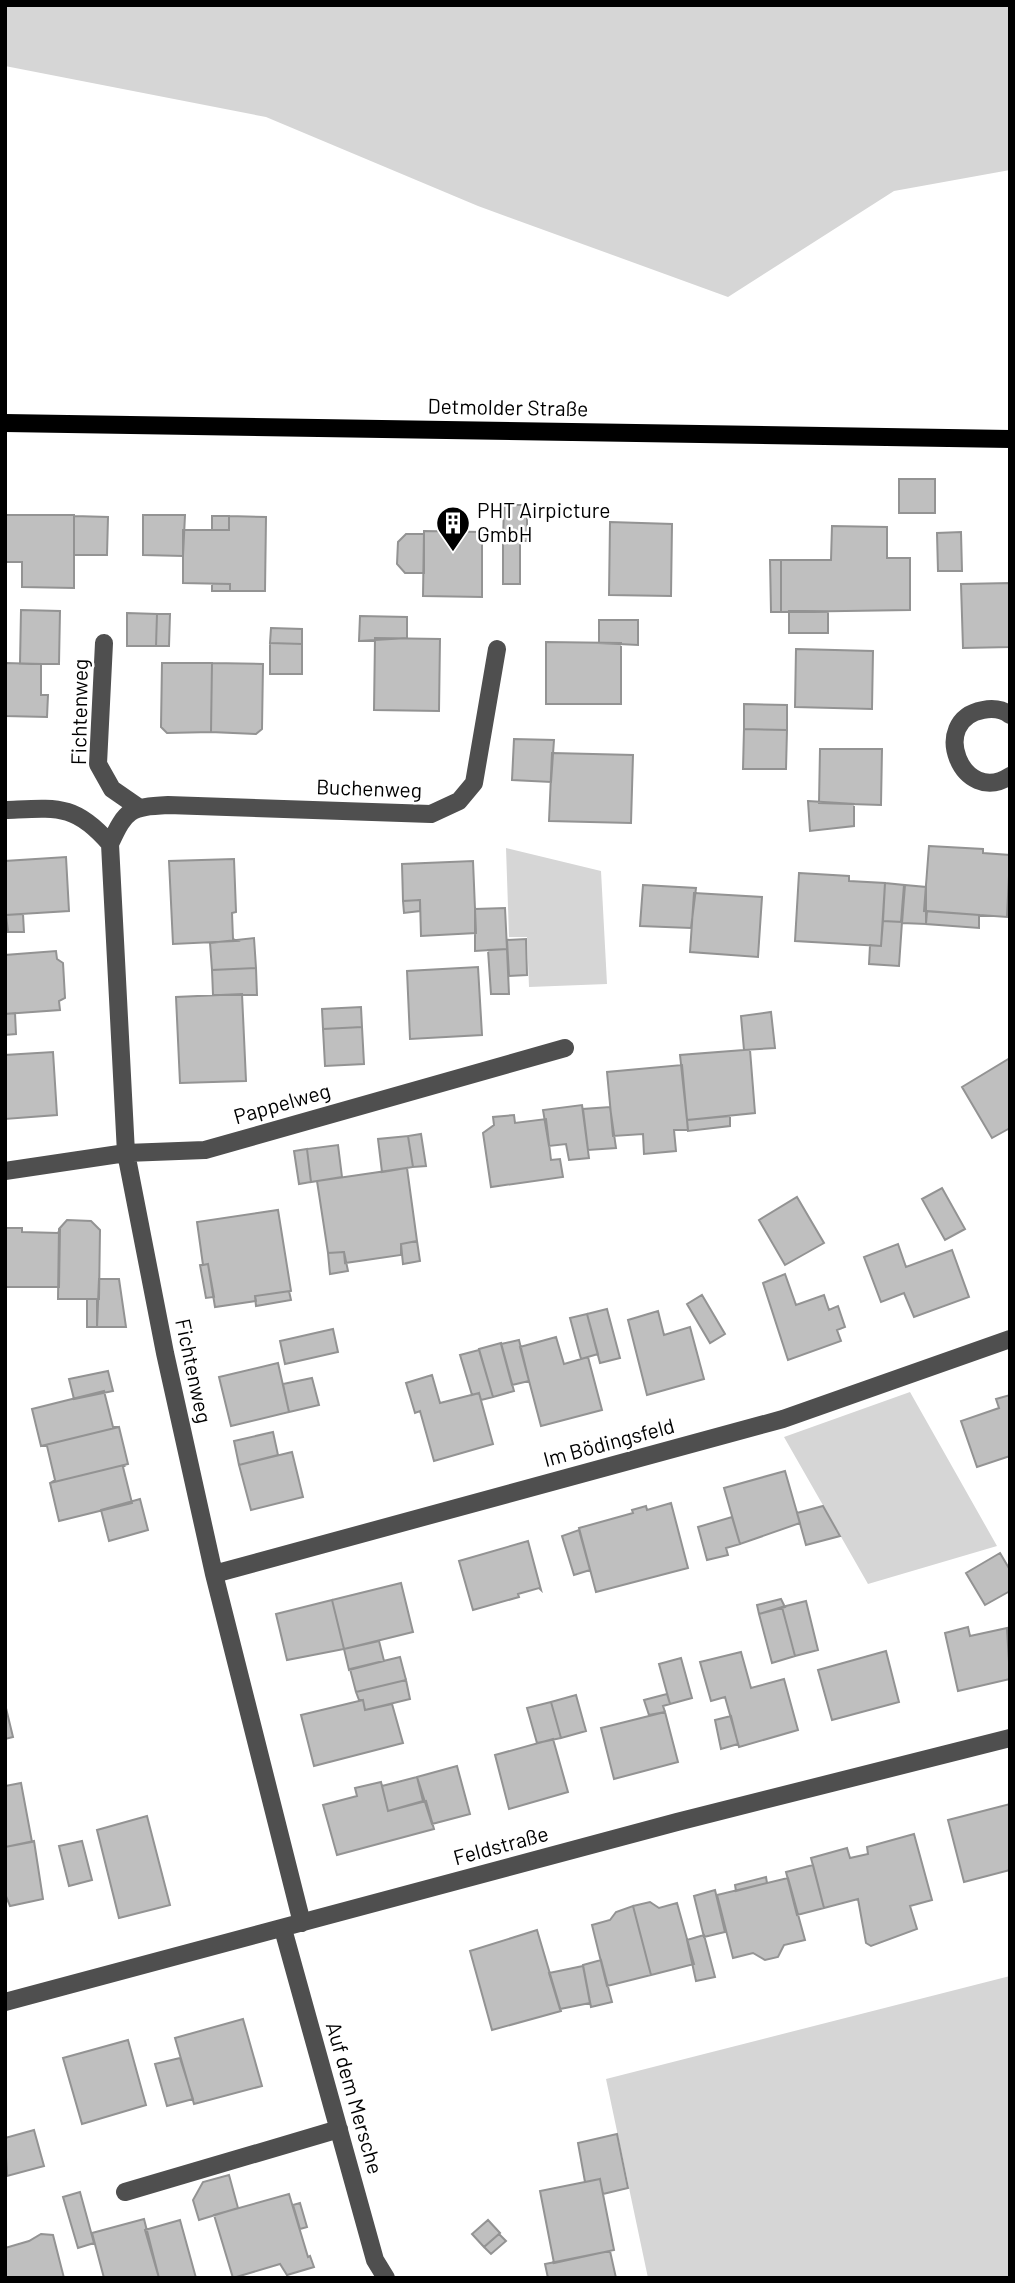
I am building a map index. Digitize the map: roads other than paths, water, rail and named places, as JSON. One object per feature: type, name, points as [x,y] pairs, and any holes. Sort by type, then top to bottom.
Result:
[{"type":"main road","name":"Detmolder Straße","points":[[5,423],[1010,439]]},
{"type":"street","name":"Fichtenweg","points":[[104,643],[98,764],[112,789],[138,807],[121,820],[110,844],[126,1153],[165,1353],[214,1574],[302,1923]]},
{"type":"street","name":"Buchenweg","points":[[138,807],[168,804],[431,814],[459,801],[474,783],[497,649]]},
{"type":"street","points":[[1008,712],[991,709],[976,711],[964,719],[956,732],[954,745],[956,760],[964,772],[976,780],[990,782],[1010,776]]},
{"type":"street","points":[[5,810],[57,808],[75,812],[92,824],[110,844]]},
{"type":"street","name":"Pappelweg","points":[[5,1171],[126,1153],[205,1150],[565,1048]]},
{"type":"street","name":"Im Bödingsfeld","points":[[214,1574],[783,1419],[1010,1339]]},
{"type":"street","name":"Feldstraße","points":[[5,2002],[677,1822],[1010,1738]]},
{"type":"street","name":"Auf dem Mersche","points":[[283,1928],[375,2260],[386,2278]]},
{"type":"street","points":[[125,2192],[339,2129]]},
{"type":"place","name":"PHT Airpicture GmbH","points":[[453,553]]}]
